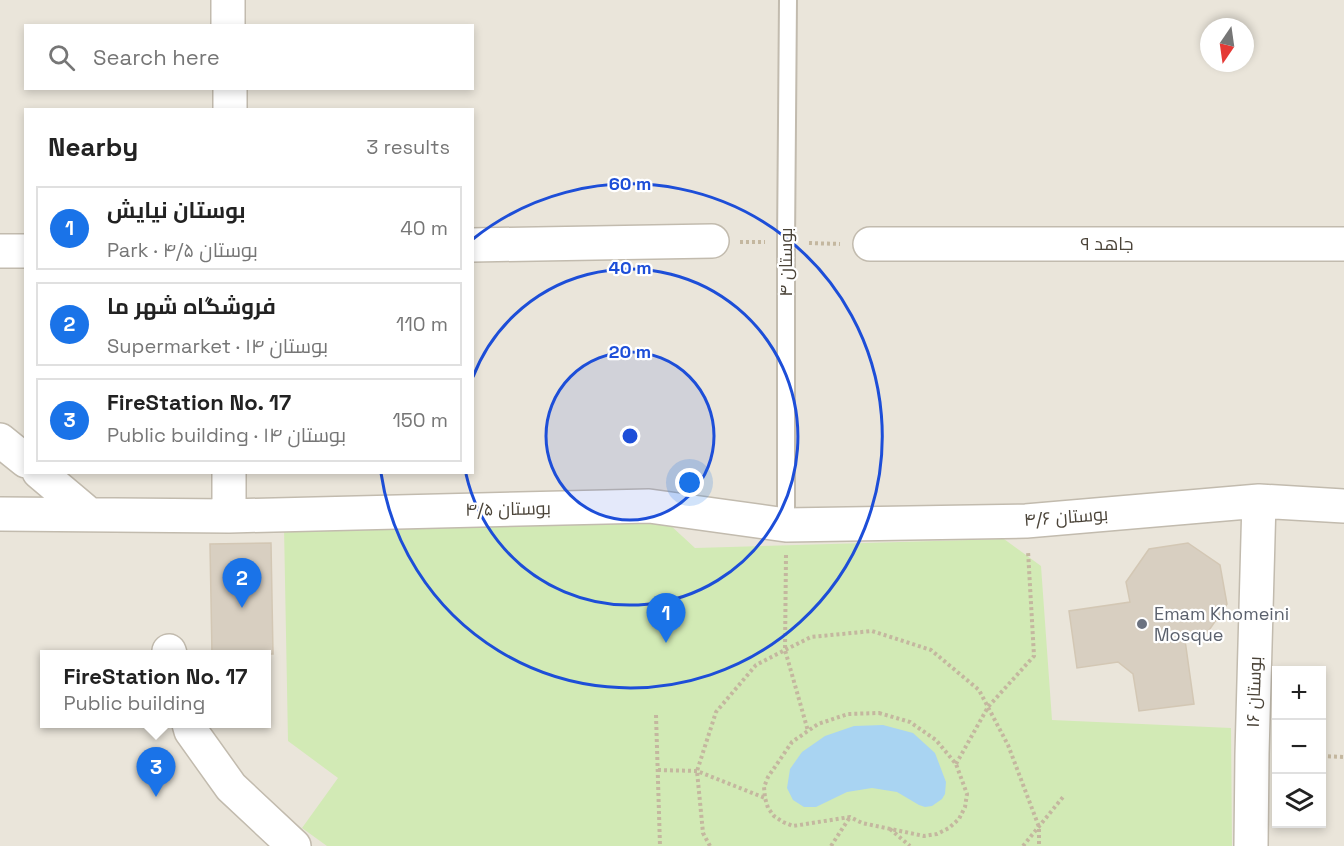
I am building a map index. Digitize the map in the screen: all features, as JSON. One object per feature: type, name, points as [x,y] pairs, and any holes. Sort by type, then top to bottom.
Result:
[{"type":"street","points":[[228,0],[228,24]]},
{"type":"street","points":[[230,90],[230,108]]},
{"type":"street","points":[[474,245],[712,242]]},
{"type":"street","name":"جاهد ۹","points":[[870,244],[1344,244]]},
{"type":"street","points":[[0,251],[24,251]]},
{"type":"street","points":[[0,440],[24,459]]},
{"type":"street","points":[[41,474],[90,515]]},
{"type":"street","points":[[229,516],[230,474]]},
{"type":"street","name":"بوستان ۴/۶","points":[[786,525],[1026,521],[1259,501],[1344,506]]},
{"type":"street","name":"بوستان ۱۶","points":[[1251,846],[1259,501]]},
{"type":"street","name":"بوستان ۴/۵","points":[[0,514],[229,516],[649,506],[786,525]]},
{"type":"street","points":[[190,728],[231,787],[294,846]]},
{"type":"lane","name":"بوستان ۴","points":[[786,525],[788,0]]},
{"type":"path","points":[[956,764],[988,707],[1034,656],[1026,521]]},
{"type":"path","points":[[786,525],[785,650],[808,731]]},
{"type":"path","points":[[710,846],[703,833],[697,771],[716,712],[756,665],[811,637],[872,631],[931,650],[979,690],[1008,745],[1039,827],[1039,846]]},
{"type":"path","points":[[879,713],[909,722],[936,740],[956,764],[967,794],[965,807],[949,828],[937,834],[924,836],[862,822],[850,817],[793,826],[783,822],[768,808],[765,787],[768,777],[792,742],[808,731],[818,724],[848,714],[879,713]]},
{"type":"path","points":[[656,715],[660,846]]},
{"type":"path","points":[[1326,756],[1344,757]]},
{"type":"path","points":[[658,770],[697,771],[765,798]]},
{"type":"path","points":[[1023,846],[1064,797]]},
{"type":"path","points":[[831,846],[850,817]]},
{"type":"path","points":[[890,828],[910,846]]},
{"type":"shaded area","points":[[0,0],[1344,0],[1344,846],[0,846]]},
{"type":"green space","points":[[656,512],[695,548],[1004,539],[1041,566],[1052,720],[1231,728],[1232,846],[327,846],[302,828],[338,778],[288,741],[284,527]]},
{"type":"water","points":[[883,725],[913,733],[935,753],[946,782],[942,799],[932,806],[925,807],[897,792],[872,788],[847,792],[816,807],[804,807],[793,800],[787,788],[790,769],[802,752],[825,736],[854,726]]},
{"type":"building","points":[[271,543],[273,654],[271,650],[212,650],[210,544]]},
{"type":"building","name":"Emam Khomeini Mosque","points":[[1188,543],[1220,565],[1227,604],[1205,636],[1185,640],[1194,704],[1139,711],[1133,674],[1118,662],[1077,668],[1069,611],[1130,602],[1126,582],[1149,549]]},
{"type":"place","name":"فروشگاه شهر ما","points":[[242,608]]},
{"type":"place","name":"Emam Khomeini Mosque","points":[[1142,624]]},
{"type":"place","name":"بوستان نیایش","points":[[666,643]]},
{"type":"place","name":"FireStation No. 17","points":[[156,797]]}]
